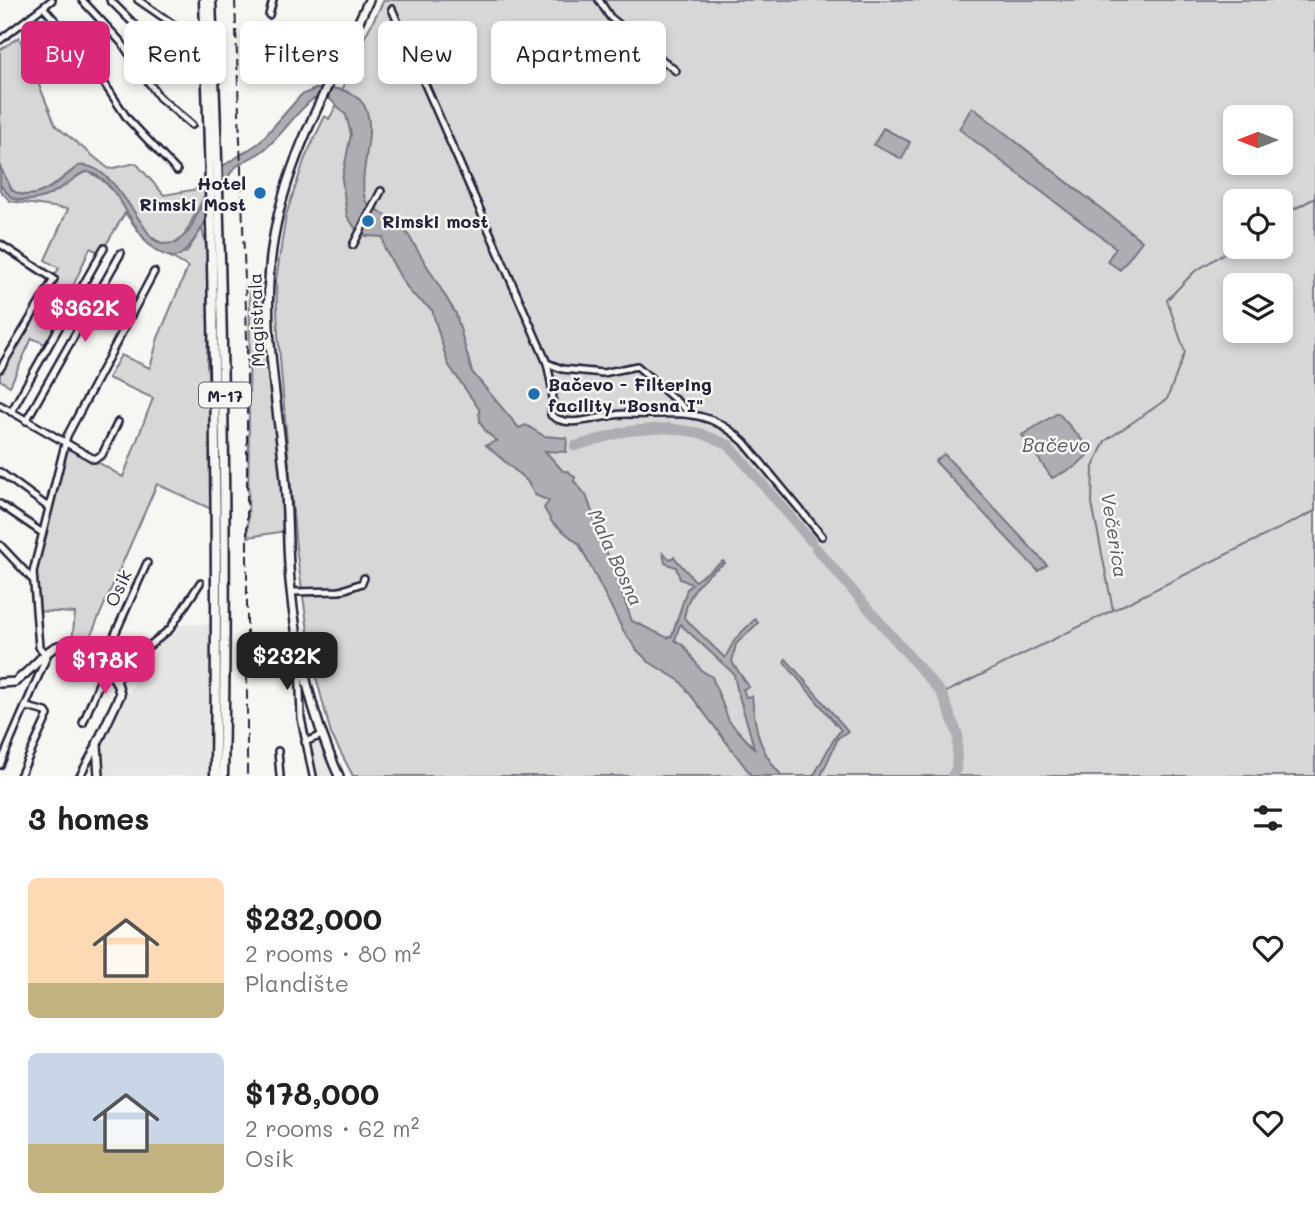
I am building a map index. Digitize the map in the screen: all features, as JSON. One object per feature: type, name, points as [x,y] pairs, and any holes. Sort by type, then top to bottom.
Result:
[{"type":"highway","name":"M-17","points":[[204,0],[211,170],[217,225]]},
{"type":"highway","name":"M-17","points":[[211,0],[218,163],[222,776]]},
{"type":"highway","name":"M-17","points":[[215,776],[222,577]]},
{"type":"main road","name":"Magistrala","points":[[339,776],[309,694],[292,592],[284,473],[271,347],[269,276],[283,197],[369,0]]},
{"type":"main road","points":[[0,683],[18,681],[44,653],[63,646],[74,646],[117,680],[119,701],[97,744],[99,776]]},
{"type":"street","points":[[28,21],[52,0]]},
{"type":"street","points":[[82,0],[121,42],[159,97],[192,125]]},
{"type":"street","points":[[110,0],[131,21]]},
{"type":"street","points":[[138,0],[169,21]]},
{"type":"street","points":[[269,15],[273,0]]},
{"type":"street","points":[[599,0],[610,16],[676,71]]},
{"type":"street","points":[[44,8],[85,54],[127,118],[177,171]]},
{"type":"street","points":[[392,9],[547,363],[553,393],[549,409],[556,419],[570,422],[619,414],[690,412]]},
{"type":"street","points":[[0,40],[21,26]]},
{"type":"street","points":[[353,245],[381,191]]},
{"type":"street","points":[[0,244],[54,279],[0,369]]},
{"type":"street","points":[[11,412],[104,248]]},
{"type":"street","points":[[26,421],[121,253]]},
{"type":"street","points":[[0,765],[45,662],[44,653],[39,647],[33,580],[41,532],[67,436],[154,272]]},
{"type":"street","points":[[547,363],[562,369],[603,373],[637,366],[690,412],[731,430],[822,536]]},
{"type":"street","points":[[0,405],[94,459],[98,458],[118,422]]},
{"type":"street","points":[[0,472],[48,507]]},
{"type":"street","points":[[0,504],[41,532]]},
{"type":"street","points":[[0,545],[33,580]]},
{"type":"street","name":"Osik","points":[[82,723],[148,563]]},
{"type":"street","points":[[292,592],[340,591],[362,583],[364,578]]},
{"type":"street","points":[[117,680],[144,650],[170,629],[200,583]]},
{"type":"street","points":[[299,639],[301,718],[313,776]]},
{"type":"street","points":[[20,776],[48,715],[27,707]]},
{"type":"street","points":[[305,742],[322,735]]},
{"type":"street","points":[[82,773],[97,744]]},
{"type":"street","points":[[278,751],[280,776]]},
{"type":"street","points":[[82,773],[97,766]]},
{"type":"shaded area","points":[[384,0],[1315,0],[1315,776],[353,776],[331,734],[313,665],[296,548],[276,280],[286,215],[305,158],[325,116],[329,119],[345,84],[364,84],[364,38]]},
{"type":"shaded area","points":[[19,37],[21,84],[39,84],[56,126],[109,169],[136,163],[164,195],[209,187],[182,240],[170,245],[156,240],[145,231],[108,179],[95,170],[78,166],[38,193],[20,194],[12,190],[0,167],[0,50]]},
{"type":"shaded area","points":[[89,172],[116,195],[152,246],[186,253],[202,228],[207,251],[207,363],[213,422],[211,509],[157,484],[84,651],[72,642],[75,613],[36,611],[38,550],[69,445],[123,477],[153,398],[108,378],[121,355],[150,368],[158,338],[188,267],[148,244],[125,213],[101,253],[90,248],[47,345],[32,338],[10,386],[0,380],[0,370],[59,268],[45,260],[68,209],[10,201],[0,190],[0,185],[12,198],[39,199],[50,195],[82,173]]},
{"type":"shaded area","points":[[250,283],[264,283],[286,531],[248,537]]},
{"type":"shaded area","points":[[214,624],[210,776],[100,776],[99,752],[106,727],[172,625]]},
{"type":"shaded area","points":[[117,635],[133,642],[118,672],[103,664]]},
{"type":"shaded area","points":[[325,734],[340,776],[315,776],[308,742]]},
{"type":"water","points":[[332,88],[352,94],[364,105],[369,119],[363,187],[366,202],[399,224],[409,236],[456,314],[472,372],[519,428],[526,425],[544,436],[567,438],[566,452],[545,451],[563,471],[568,471],[575,477],[574,481],[586,495],[632,621],[668,638],[672,636],[687,589],[692,584],[680,579],[676,567],[665,563],[663,553],[670,559],[674,557],[695,581],[723,561],[725,563],[697,586],[689,600],[684,618],[725,658],[735,639],[755,619],[758,623],[736,644],[732,662],[749,687],[743,689],[746,697],[752,696],[763,749],[782,776],[752,776],[680,681],[649,662],[637,650],[623,630],[579,544],[552,522],[544,508],[549,501],[535,495],[527,481],[486,445],[497,441],[486,432],[480,422],[479,409],[448,364],[432,310],[411,293],[385,249],[383,237],[366,236],[357,231],[347,216],[342,179],[351,134],[346,115],[329,98],[313,99],[265,149],[232,171],[196,237],[180,255],[172,257],[147,243],[111,188],[100,177],[88,172],[39,199],[12,198],[0,185],[0,167],[12,190],[29,195],[47,189],[78,166],[89,166],[100,172],[120,192],[153,239],[162,244],[176,243],[189,231],[220,168],[259,143],[301,95],[315,89]],"holes":[[[680,624],[734,674],[738,692],[754,748],[729,721],[712,677],[701,670],[684,646],[675,640]]]},
{"type":"water","points":[[972,107],[1142,241],[1120,270],[1107,261],[1116,248],[959,129]]},
{"type":"water","points":[[883,128],[910,142],[902,159],[874,145]]},
{"type":"water","name":"Bačevo","points":[[1058,413],[1092,451],[1075,467],[1052,478],[1022,435]]},
{"type":"water","points":[[944,454],[1047,565],[1038,571],[935,461]]},
{"type":"water","points":[[786,659],[848,731],[838,738],[821,776],[813,776],[841,730],[784,662]]},
{"type":"waterway","name":"Večerica","points":[[1293,210],[1315,198]]},
{"type":"waterway","name":"Večerica","points":[[1113,610],[1092,503],[1093,467],[1105,441],[1167,399],[1185,352],[1167,300],[1194,272],[1223,254]]},
{"type":"waterway","name":"Mala Bosna","points":[[575,446],[627,431],[668,428],[700,433],[729,445],[811,541]]},
{"type":"waterway","name":"Večerica","points":[[942,694],[1315,511]]},
{"type":"waterway","name":"Mala Bosna","points":[[816,548],[942,694],[958,735],[956,769],[952,776]]},
{"type":"railway","points":[[235,0],[247,338],[247,776]]},
{"type":"place","name":"Hotel Rimski Most","points":[[260,193]]},
{"type":"place","name":"Rimski most","points":[[368,221]]},
{"type":"place","name":"Bačevo - Filtering facility \"Bosna I\"","points":[[534,394]]}]
